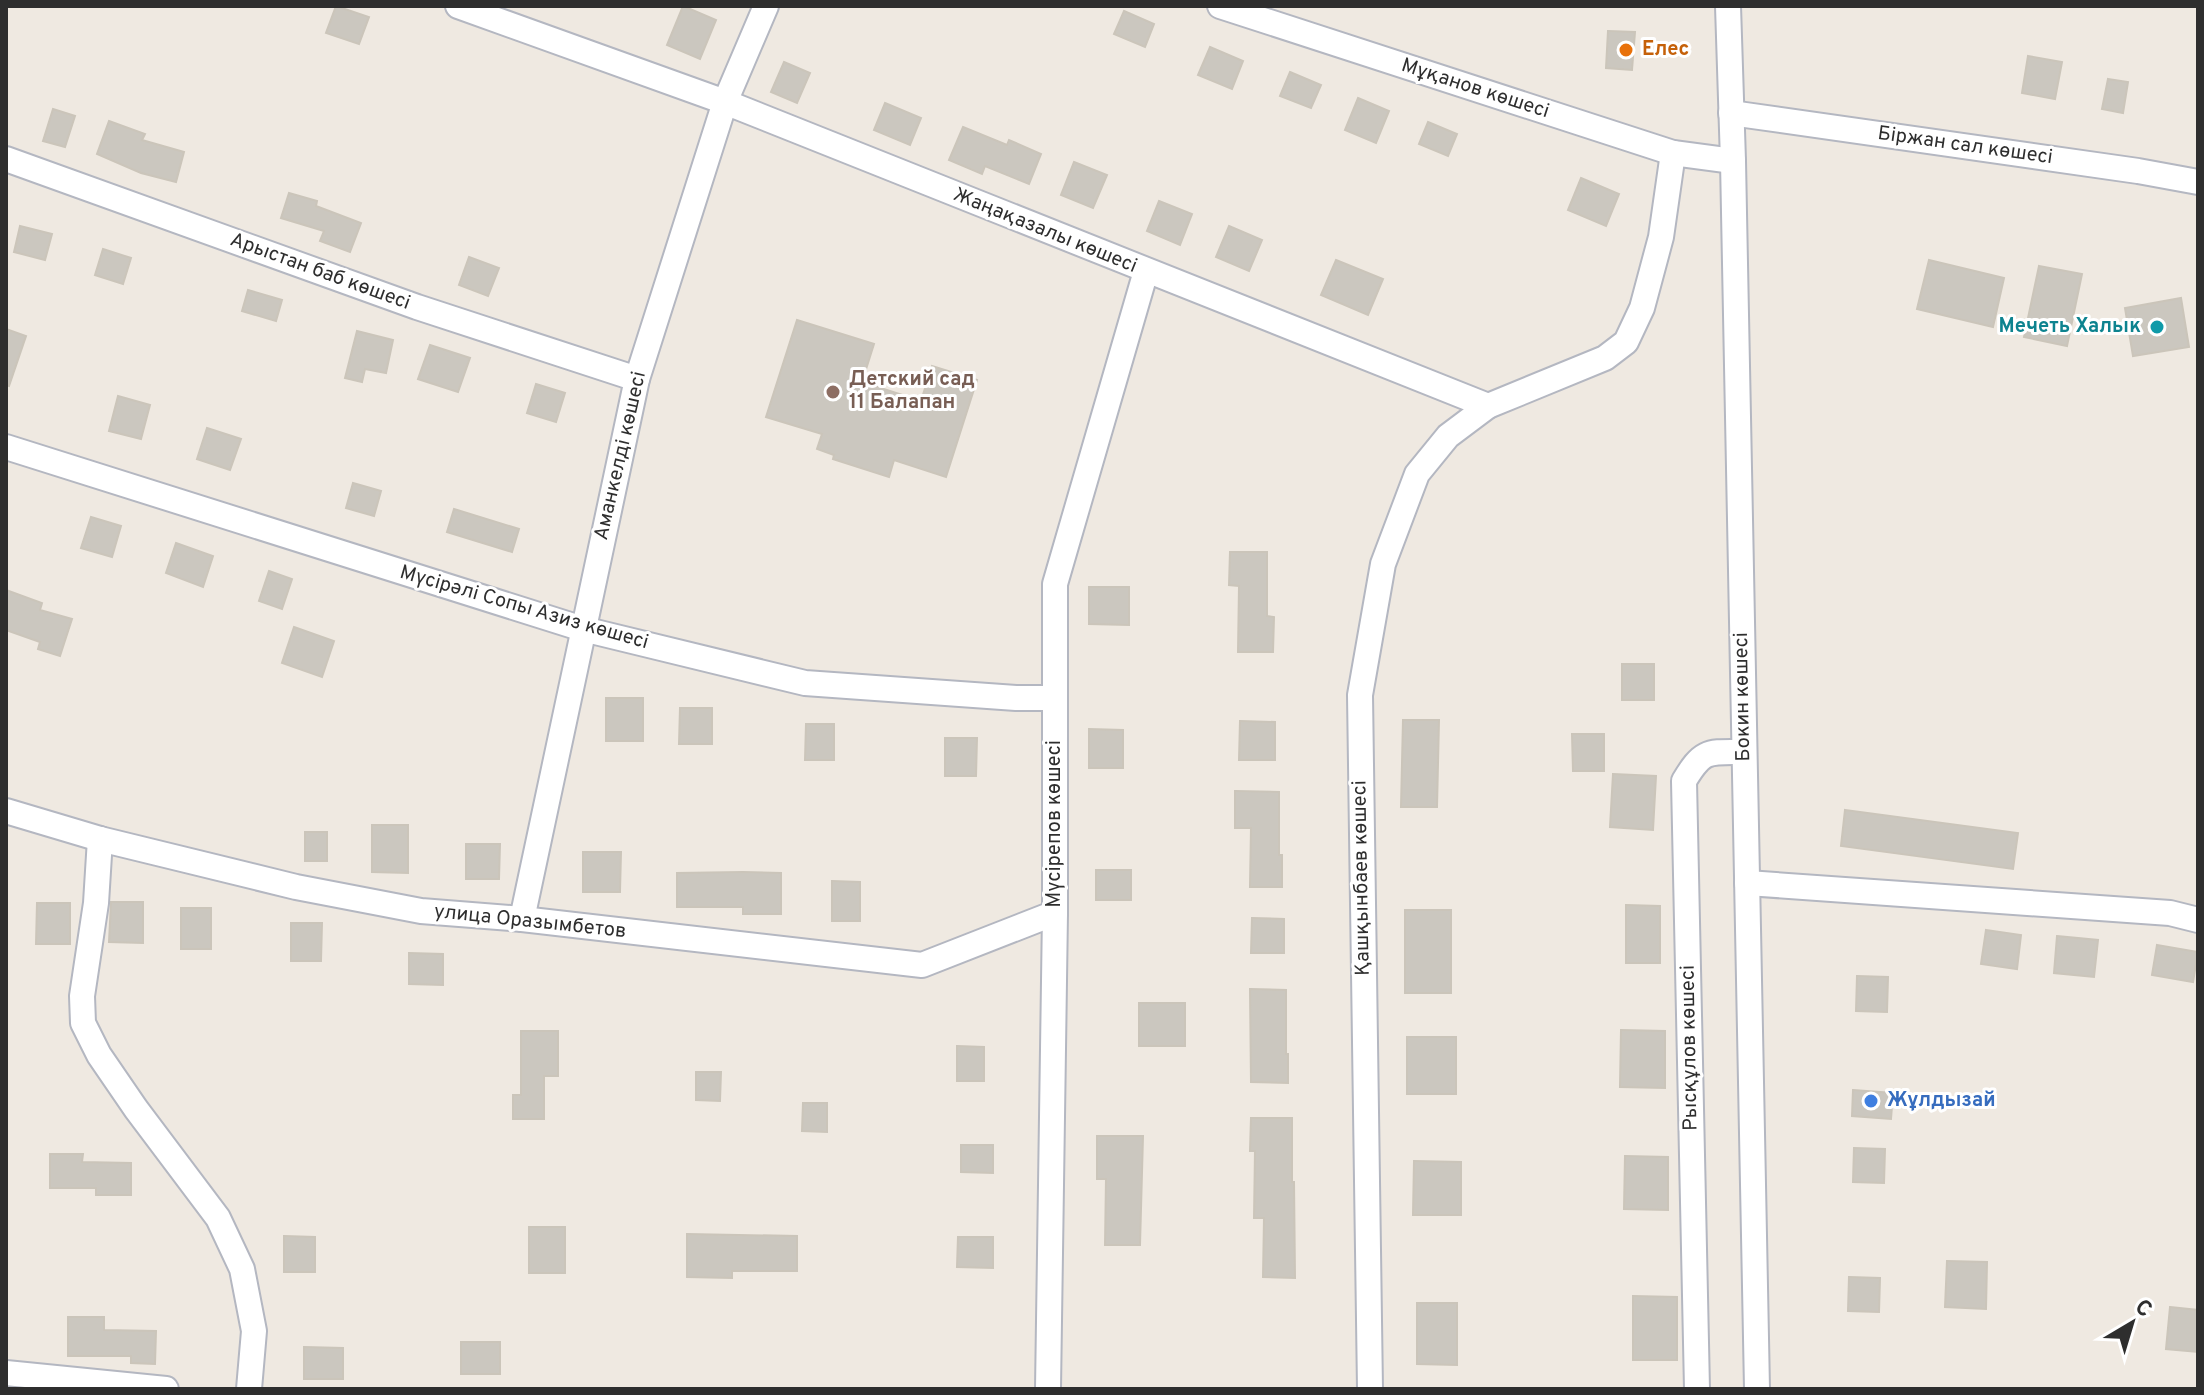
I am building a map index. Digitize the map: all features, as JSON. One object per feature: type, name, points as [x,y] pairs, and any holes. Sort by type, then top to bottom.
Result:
[{"type":"street","name":"Жаңақазалы көшесі","points":[[458,6],[725,102],[1488,406]]},
{"type":"street","name":"Аманкелді көшесі","points":[[522,919],[637,379],[725,102],[766,6]]},
{"type":"street","name":"Мұқанов көшесі","points":[[1220,6],[1673,153],[1733,161]]},
{"type":"street","name":"Бокин көшесі","points":[[1728,6],[1757,1389]]},
{"type":"street","name":"Біржан сал көшесі","points":[[1731,113],[2198,182]]},
{"type":"street","points":[[1488,406],[1605,358],[1626,342],[1642,308],[1661,237],[1673,153]]},
{"type":"street","name":"Арыстан баб көшесі","points":[[6,159],[417,307],[637,379]]},
{"type":"street","name":"Мүсірепов көшесі","points":[[1048,1389],[1055,913],[1055,584],[1146,271]]},
{"type":"street","name":"Қашқынбаев көшесі","points":[[1370,1389],[1360,695],[1383,564],[1417,474],[1448,436],[1488,406]]},
{"type":"street","name":"Мүсірәлі Сопы Азиз көшесі","points":[[6,447],[583,629],[805,683],[1055,698]]},
{"type":"street","name":"Рысқұлов көшесі","points":[[1697,1389],[1684,781],[1697,760],[1712,752],[1744,752]]},
{"type":"street","name":"улица Оразымбетов","points":[[6,811],[100,839],[296,887],[421,911],[522,919],[922,965],[1055,913]]},
{"type":"street","points":[[100,839],[96,903],[82,996],[83,1023],[99,1055],[136,1109],[218,1218],[242,1269],[254,1331],[249,1389]]},
{"type":"street","points":[[1747,883],[2170,913],[2198,920]]},
{"type":"street","points":[[6,1373],[166,1389]]},
{"type":"building","points":[[336,6],[369,17],[359,44],[326,33]]},
{"type":"building","points":[[683,6],[716,20],[700,59],[667,45]]},
{"type":"building","points":[[1124,11],[1154,24],[1145,47],[1114,34]]},
{"type":"building","points":[[1608,31],[1635,32],[1632,70],[1606,68]]},
{"type":"building","points":[[1210,47],[1243,61],[1232,89],[1198,75]]},
{"type":"building","points":[[2028,56],[2062,62],[2055,99],[2022,93]]},
{"type":"building","points":[[784,62],[810,73],[797,103],[771,92]]},
{"type":"building","points":[[1290,72],[1321,85],[1311,108],[1280,96]]},
{"type":"building","points":[[2108,79],[2128,82],[2123,113],[2102,109]]},
{"type":"building","points":[[1358,98],[1389,111],[1376,143],[1345,130]]},
{"type":"building","points":[[885,103],[921,118],[910,145],[874,130]]},
{"type":"building","points":[[53,109],[75,116],[65,147],[43,141]]},
{"type":"building","points":[[109,121],[145,134],[142,140],[184,152],[176,182],[141,173],[97,154]]},
{"type":"building","points":[[1428,122],[1457,134],[1448,156],[1419,144]]},
{"type":"building","points":[[963,127],[1007,145],[1009,140],[1041,154],[1029,184],[985,166],[982,174],[949,160]]},
{"type":"building","points":[[1074,162],[1107,175],[1093,208],[1061,195]]},
{"type":"building","points":[[1581,178],[1619,194],[1606,226],[1568,210]]},
{"type":"building","points":[[289,193],[317,201],[316,206],[361,223],[350,252],[320,241],[324,231],[281,218]]},
{"type":"building","points":[[1159,201],[1192,214],[1180,245],[1147,231]]},
{"type":"building","points":[[20,226],[52,234],[45,260],[14,252]]},
{"type":"building","points":[[1229,226],[1262,240],[1249,271],[1216,257]]},
{"type":"building","points":[[103,249],[131,258],[123,284],[95,275]]},
{"type":"building","points":[[469,257],[499,268],[488,296],[459,285]]},
{"type":"building","points":[[1336,260],[1383,279],[1368,315],[1321,295]]},
{"type":"building","points":[[1929,260],[2004,278],[1993,327],[1917,309]]},
{"type":"building","points":[[2039,266],[2082,274],[2067,346],[2024,337]]},
{"type":"building","points":[[248,290],[282,300],[276,321],[242,311]]},
{"type":"building","name":"Мечеть Халык","points":[[2181,298],[2189,347],[2133,356],[2125,308]]},
{"type":"building","name":"Детский сад 11 Балапан","points":[[797,320],[874,344],[862,382],[921,401],[932,366],[977,380],[946,477],[894,460],[889,477],[833,459],[834,455],[817,449],[822,434],[766,417]]},
{"type":"building","points":[[6,329],[26,336],[9,386],[6,385]]},
{"type":"building","points":[[357,331],[393,340],[386,373],[365,369],[362,382],[345,378]]},
{"type":"building","points":[[430,345],[470,358],[458,392],[418,379]]},
{"type":"building","points":[[536,384],[565,393],[556,422],[527,413]]},
{"type":"building","points":[[118,396],[150,405],[141,439],[109,431]]},
{"type":"building","points":[[207,428],[241,439],[230,470],[197,459]]},
{"type":"building","points":[[353,483],[381,491],[374,516],[346,508]]},
{"type":"building","points":[[454,509],[519,529],[512,552],[447,532]]},
{"type":"building","points":[[91,517],[121,526],[112,557],[81,548]]},
{"type":"building","points":[[176,543],[213,556],[203,587],[166,573]]},
{"type":"building","points":[[1230,552],[1267,552],[1267,616],[1274,617],[1273,652],[1238,652],[1239,586],[1229,585]]},
{"type":"building","points":[[269,571],[292,579],[282,609],[259,601]]},
{"type":"building","points":[[1089,587],[1129,587],[1129,625],[1089,624]]},
{"type":"building","points":[[6,590],[42,603],[40,610],[72,619],[60,656],[38,649],[40,642],[6,630]]},
{"type":"building","points":[[294,627],[334,641],[322,677],[282,663]]},
{"type":"building","points":[[1622,664],[1654,664],[1654,700],[1622,700]]},
{"type":"building","points":[[606,698],[643,698],[643,741],[606,741]]},
{"type":"building","points":[[680,708],[712,708],[712,744],[679,744]]},
{"type":"building","points":[[1403,720],[1439,720],[1437,807],[1401,807]]},
{"type":"building","points":[[1240,721],[1275,722],[1275,760],[1239,760]]},
{"type":"building","points":[[806,724],[834,724],[834,760],[805,760]]},
{"type":"building","points":[[1089,729],[1123,730],[1123,768],[1089,768]]},
{"type":"building","points":[[1572,734],[1604,734],[1604,771],[1573,771]]},
{"type":"building","points":[[945,738],[977,738],[976,776],[945,776]]},
{"type":"building","points":[[1613,774],[1656,776],[1653,830],[1610,827]]},
{"type":"building","points":[[1235,791],[1279,792],[1282,887],[1250,887],[1251,828],[1235,828]]},
{"type":"building","points":[[1845,810],[2018,833],[2013,869],[1841,846]]},
{"type":"building","points":[[372,825],[408,825],[408,873],[372,872]]},
{"type":"building","points":[[305,832],[327,832],[327,861],[305,861]]},
{"type":"building","points":[[466,844],[500,844],[499,879],[466,879]]},
{"type":"building","points":[[583,852],[621,852],[620,892],[583,892]]},
{"type":"building","points":[[1096,870],[1131,870],[1131,900],[1096,900]]},
{"type":"building","points":[[677,873],[781,873],[781,914],[743,914],[743,907],[677,907]]},
{"type":"building","points":[[832,881],[860,882],[860,921],[832,921]]},
{"type":"building","points":[[111,902],[143,902],[143,943],[109,942]]},
{"type":"building","points":[[37,903],[70,903],[70,944],[36,944]]},
{"type":"building","points":[[1626,905],[1660,906],[1660,963],[1626,963]]},
{"type":"building","points":[[181,908],[211,908],[211,949],[181,949]]},
{"type":"building","points":[[1405,910],[1451,910],[1451,993],[1405,993]]},
{"type":"building","points":[[1252,918],[1284,919],[1284,953],[1251,953]]},
{"type":"building","points":[[291,923],[322,923],[321,961],[291,961]]},
{"type":"building","points":[[1986,930],[2021,935],[2017,969],[1981,964]]},
{"type":"building","points":[[2057,936],[2098,940],[2094,977],[2054,973]]},
{"type":"building","points":[[2157,945],[2198,952],[2193,982],[2152,975]]},
{"type":"building","points":[[409,953],[443,954],[443,985],[409,984]]},
{"type":"building","points":[[1857,976],[1888,977],[1887,1012],[1856,1011]]},
{"type":"building","points":[[1250,989],[1286,990],[1288,1083],[1251,1082]]},
{"type":"building","points":[[1139,1003],[1185,1003],[1185,1046],[1139,1046]]},
{"type":"building","points":[[1621,1030],[1665,1031],[1665,1088],[1620,1087]]},
{"type":"building","points":[[521,1031],[558,1031],[558,1076],[544,1076],[544,1119],[513,1119],[513,1095],[521,1095]]},
{"type":"building","points":[[1407,1037],[1456,1037],[1456,1094],[1407,1094]]},
{"type":"building","points":[[957,1046],[984,1047],[984,1081],[957,1081]]},
{"type":"building","points":[[696,1072],[721,1072],[720,1101],[696,1100]]},
{"type":"building","points":[[1853,1090],[1893,1093],[1891,1119],[1852,1116]]},
{"type":"building","points":[[803,1103],[827,1103],[827,1132],[802,1131]]},
{"type":"building","points":[[1251,1118],[1292,1118],[1295,1278],[1263,1277],[1264,1218],[1254,1218],[1255,1151],[1250,1151]]},
{"type":"building","points":[[1097,1136],[1143,1136],[1140,1245],[1105,1245],[1106,1179],[1097,1179]]},
{"type":"building","points":[[961,1145],[993,1145],[993,1173],[961,1172]]},
{"type":"building","points":[[1854,1148],[1885,1149],[1884,1183],[1853,1182]]},
{"type":"building","points":[[50,1154],[83,1154],[82,1162],[131,1163],[131,1195],[96,1195],[96,1188],[50,1188]]},
{"type":"building","points":[[1625,1156],[1668,1157],[1668,1210],[1624,1209]]},
{"type":"building","points":[[1414,1161],[1461,1162],[1461,1215],[1413,1215]]},
{"type":"building","points":[[529,1227],[565,1227],[565,1273],[529,1273]]},
{"type":"building","points":[[687,1234],[797,1236],[797,1271],[732,1271],[732,1278],[687,1277]]},
{"type":"building","points":[[284,1236],[315,1237],[315,1272],[284,1272]]},
{"type":"building","points":[[958,1237],[993,1237],[993,1268],[957,1267]]},
{"type":"building","points":[[1947,1261],[1987,1262],[1986,1309],[1945,1307]]},
{"type":"building","points":[[1849,1277],[1880,1278],[1879,1312],[1848,1311]]},
{"type":"building","points":[[1633,1296],[1677,1297],[1677,1360],[1633,1360]]},
{"type":"building","points":[[1417,1303],[1457,1303],[1457,1365],[1417,1364]]},
{"type":"building","points":[[2170,1307],[2198,1310],[2198,1352],[2166,1349]]},
{"type":"building","points":[[68,1317],[104,1317],[104,1330],[156,1331],[155,1364],[131,1363],[131,1356],[68,1356]]},
{"type":"building","points":[[461,1342],[500,1342],[500,1374],[461,1374]]},
{"type":"building","points":[[304,1347],[343,1348],[343,1379],[304,1379]]},
{"type":"place","name":"Елес","points":[[1626,50]]},
{"type":"place","name":"Мечеть Халык","points":[[2157,327]]},
{"type":"place","name":"Детский сад 11 Балапан","points":[[833,392]]},
{"type":"place","name":"Жұлдызай","points":[[1871,1101]]}]
